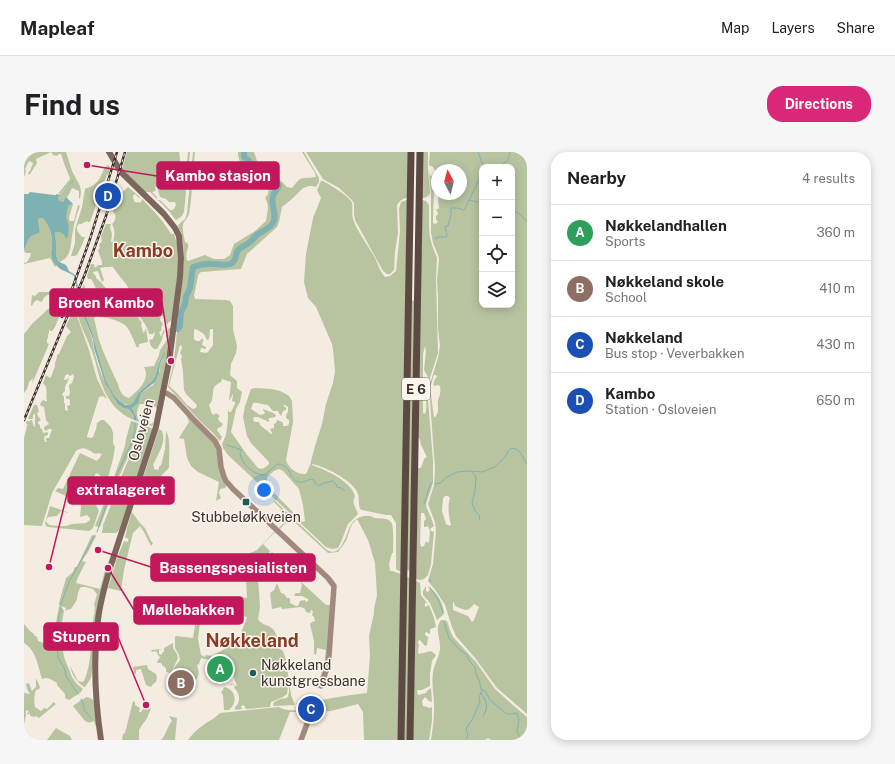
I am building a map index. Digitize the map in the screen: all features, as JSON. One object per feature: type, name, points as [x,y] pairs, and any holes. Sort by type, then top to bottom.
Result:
[{"type":"highway","name":"E 6","points":[[401,740],[411,152]]},
{"type":"highway","name":"E 6","points":[[410,740],[420,152]]},
{"type":"main road","name":"Osloveien","points":[[102,740],[95,682],[98,618],[110,568],[156,427],[169,362],[180,277],[181,252],[177,231],[164,214],[121,172],[109,152]]},
{"type":"street","points":[[163,392],[174,398],[215,441],[219,449],[222,472],[227,482],[233,489],[328,578],[334,586],[328,665],[321,686]]},
{"type":"street","points":[[301,740],[310,716]]},
{"type":"green space","points":[[33,152],[51,152],[36,159],[37,163],[28,175],[33,163],[29,161],[25,169],[26,171],[24,177],[24,160],[26,156]]},
{"type":"green space","points":[[51,152],[66,152],[72,171],[80,186],[80,199],[79,191],[72,188],[67,198],[65,198],[63,202],[59,200],[58,198],[72,181],[60,194],[58,194],[70,178],[61,154],[57,156],[53,155]]},
{"type":"green space","points":[[127,152],[179,152],[180,162],[184,166],[187,164],[188,152],[190,152],[184,212],[182,216],[176,220],[158,200],[160,200],[170,210],[174,209],[176,205],[175,202],[169,202],[160,197],[156,186],[156,191],[152,192],[157,199],[150,192],[145,192],[122,169]]},
{"type":"green space","points":[[193,152],[195,152],[190,208],[188,217],[184,222],[183,227],[185,242],[188,245],[186,256],[188,261],[205,255],[214,259],[224,259],[230,255],[234,244],[255,231],[266,221],[268,207],[265,198],[268,194],[267,186],[247,172],[239,160],[238,152],[254,152],[259,167],[276,176],[287,187],[292,188],[302,178],[316,177],[302,152],[304,152],[319,178],[319,182],[316,187],[309,186],[303,188],[282,207],[277,227],[247,254],[241,269],[201,272],[198,276],[194,296],[195,299],[230,301],[233,306],[233,329],[237,346],[236,353],[231,364],[230,375],[237,381],[237,388],[242,392],[240,402],[236,409],[231,432],[258,468],[261,469],[266,467],[269,462],[251,443],[247,436],[243,417],[245,406],[251,389],[271,389],[286,394],[292,401],[293,422],[286,460],[293,470],[306,474],[322,424],[335,371],[332,344],[316,307],[308,298],[304,282],[306,254],[313,218],[321,198],[317,190],[321,181],[323,181],[349,198],[352,205],[352,217],[355,224],[385,277],[390,276],[396,271],[400,231],[399,209],[401,202],[407,200],[401,572],[396,569],[396,523],[391,515],[360,509],[356,490],[342,477],[329,470],[312,464],[331,473],[343,481],[353,491],[355,496],[354,503],[358,514],[348,524],[338,548],[332,549],[326,547],[228,455],[222,444],[226,435],[228,409],[229,412],[231,412],[235,404],[235,402],[232,401],[233,394],[229,401],[231,382],[222,379],[221,382],[215,386],[212,400],[209,405],[212,414],[214,415],[216,413],[220,416],[218,418],[219,421],[223,424],[217,430],[222,437],[220,441],[168,387],[174,361],[184,261],[183,243],[178,225],[185,219],[187,213]],"holes":[[[196,329],[204,334],[207,340],[209,339],[210,329],[213,329],[213,345],[208,352],[200,352],[201,348],[206,349],[206,347],[202,345],[203,339],[200,341],[196,341],[194,339],[194,330]],[[180,345],[181,345],[182,348],[180,353],[182,356],[184,390],[197,405],[196,408],[193,409],[187,405],[169,386]],[[253,403],[268,405],[273,411],[278,411],[281,416],[283,411],[286,410],[283,405],[285,405],[288,407],[286,418],[289,420],[289,424],[287,426],[283,426],[283,423],[277,420],[274,424],[274,428],[270,429],[271,434],[260,425],[259,422],[255,422],[253,420],[254,417],[258,417],[269,422],[268,419],[275,417],[276,415],[263,409],[265,413],[260,415],[251,409]],[[279,469],[283,471],[299,489],[305,521],[303,522],[267,486],[267,477]]]},
{"type":"green space","points":[[306,152],[408,152],[407,198],[400,201],[397,205],[398,233],[394,270],[390,274],[383,271],[355,220],[354,204],[352,200],[339,188],[323,179]]},
{"type":"green space","points":[[423,152],[428,152],[430,193],[425,198],[422,198]]},
{"type":"green space","points":[[430,152],[527,152],[527,714],[497,688],[475,658],[456,636],[445,605],[428,581],[433,564],[436,531],[435,522],[428,504],[434,485],[435,469],[429,387],[440,346],[437,281],[439,259],[431,233],[431,200],[434,200],[433,223],[435,224],[438,221],[436,220],[436,216],[438,214],[436,209],[439,208],[438,200],[467,200],[467,164],[431,164],[431,166],[429,165]],"holes":[[[434,375],[437,377],[433,385],[440,386],[438,411],[435,417],[430,388]],[[445,496],[450,498],[448,508],[450,526],[446,524],[442,511],[443,498]],[[453,602],[455,606],[466,610],[474,604],[479,607],[472,622],[468,616],[453,610]]]},
{"type":"green space","points":[[108,165],[110,167],[109,173],[96,201],[90,222],[87,221],[79,224],[77,228],[82,237],[85,237],[81,247],[77,255],[71,256],[75,243],[75,230],[82,207],[85,189],[96,183]]},
{"type":"green space","points":[[429,171],[431,176],[431,195]]},
{"type":"green space","points":[[128,187],[140,197],[139,198],[135,194],[133,196],[134,201],[139,202],[142,201],[142,199],[154,211],[171,234],[174,234],[178,247],[179,259],[173,319],[167,325],[164,320],[165,318],[162,316],[161,317],[160,320],[163,324],[161,328],[162,330],[159,332],[161,337],[163,331],[165,330],[157,349],[154,349],[151,346],[149,340],[153,339],[155,333],[149,334],[145,324],[134,309],[126,291],[129,290],[127,285],[112,266],[100,268],[104,280],[102,282],[98,271],[93,272],[96,278],[111,292],[119,293],[125,291],[132,308],[142,323],[141,325],[144,333],[146,328],[148,342],[139,344],[137,348],[127,327],[108,318],[96,316],[94,318],[101,346],[120,391],[124,396],[129,398],[142,384],[146,378],[146,371],[144,367],[154,366],[160,350],[167,339],[166,335],[168,329],[171,327],[167,362],[157,409],[156,407],[147,404],[140,404],[137,413],[140,422],[137,421],[132,408],[137,403],[141,393],[153,385],[160,371],[160,364],[164,353],[159,361],[155,377],[139,392],[136,400],[132,404],[124,404],[114,395],[106,381],[80,294],[84,284],[85,304],[87,305],[88,311],[104,303],[92,280],[88,279],[87,276],[91,264],[94,264],[95,268],[98,265],[102,265],[98,250],[100,248],[99,245],[102,241],[101,236],[106,224],[111,224],[111,242],[113,242],[114,228],[112,224],[115,221],[115,214],[113,212],[118,198]]},
{"type":"green space","points":[[422,200],[426,201],[429,205],[430,237],[437,258],[436,279],[438,353],[427,387],[433,461],[433,483],[426,504],[434,526],[430,529],[432,532],[434,531],[431,564],[428,575],[424,579],[420,580],[416,579],[418,468],[421,468],[424,459],[427,457],[418,437]],"holes":[[[425,346],[426,351],[424,370],[428,377],[426,381],[425,414],[423,413],[423,354]],[[421,513],[424,513],[426,519],[424,521],[424,527],[428,526],[430,531],[429,542],[428,543],[426,541],[422,547],[420,543]]]},
{"type":"green space","points":[[73,204],[69,218],[70,221],[74,221],[78,205],[80,206],[74,224],[69,253],[60,262],[58,261],[56,255],[55,232],[64,212],[68,206]]},
{"type":"green space","points":[[43,217],[51,234],[51,253],[52,258],[57,265],[55,267],[50,258],[24,264],[27,262],[31,253],[26,253],[24,251],[26,242],[32,235],[40,232],[38,220]]},
{"type":"green space","points":[[67,289],[70,290],[55,327],[52,331],[50,331],[49,328],[47,343],[49,344],[32,384],[33,378],[29,382],[24,393],[24,334],[32,324],[51,308],[60,296],[49,294],[43,299],[42,302],[37,300],[32,306],[32,295],[35,296],[39,292],[57,290],[62,293]]},
{"type":"green space","points":[[79,296],[102,377],[112,395],[123,407],[129,409],[134,416],[134,420],[117,409],[105,393],[93,355],[78,316],[76,305]]},
{"type":"green space","points":[[412,300],[414,301],[410,571],[407,570]]},
{"type":"green space","points":[[75,306],[97,379],[107,399],[103,396],[99,397],[87,436],[91,438],[93,437],[97,423],[101,420],[104,420],[111,427],[115,447],[105,489],[106,492],[109,491],[125,446],[131,421],[138,423],[132,448],[113,490],[100,527],[95,526],[105,501],[100,499],[96,505],[99,511],[93,528],[89,531],[48,527],[45,524],[50,506],[70,513],[61,511],[57,516],[48,517],[46,521],[49,525],[66,526],[86,523],[90,520],[87,515],[80,517],[81,503],[55,491],[58,488],[63,489],[80,453],[97,461],[102,454],[95,454],[84,448],[76,451],[52,493],[42,526],[24,525],[24,438],[26,426],[28,425],[26,423],[27,421],[32,420],[34,427],[35,426],[35,414],[33,415],[32,419],[28,419],[34,405],[37,405],[39,411],[37,414],[41,420],[38,424],[44,433],[48,433],[48,435],[44,438],[45,442],[47,442],[46,438],[49,438],[52,429],[48,429],[46,431],[44,429],[44,427],[49,424],[46,420],[44,407],[40,404],[44,400],[47,401],[46,389],[43,383],[46,375],[50,378],[52,376],[57,355],[59,354],[67,336],[71,332],[66,326]],"holes":[[[67,374],[70,376],[73,374],[74,377],[72,383],[69,385],[70,395],[66,396],[66,398],[70,400],[70,405],[67,406],[68,411],[65,410],[64,397],[62,394],[65,391],[69,378],[64,380]],[[96,473],[100,475],[101,480],[104,481],[105,484],[103,488],[103,495],[100,498],[98,497],[93,500],[92,498],[94,495],[89,486]]]},
{"type":"green space","points":[[185,412],[214,442],[227,485],[225,488],[220,489],[219,493],[221,498],[216,501],[219,482],[198,472],[191,466],[187,458],[184,439],[179,438],[189,422]]},
{"type":"green space","points":[[154,421],[152,426],[140,422],[152,424]]},
{"type":"green space","points":[[142,424],[153,429],[120,529],[116,533],[102,533],[103,525],[115,490],[132,452]]},
{"type":"green space","points":[[159,429],[162,431],[163,440],[161,449],[153,466],[154,469],[158,470],[160,465],[161,466],[165,449],[166,431],[168,434],[169,443],[169,467],[156,485],[142,481]]},
{"type":"green space","points":[[275,501],[327,550],[332,552],[340,548],[352,523],[356,520],[352,524],[346,541],[338,552],[328,553],[290,518],[280,529],[279,528],[289,517],[274,502]]},
{"type":"green space","points":[[132,512],[145,528],[153,543],[151,546],[140,526],[133,533],[124,570],[121,591],[108,588],[115,563],[124,541],[128,542],[129,540],[125,538]]},
{"type":"green space","points":[[364,516],[385,519],[391,522],[393,553],[389,564],[390,571],[401,574],[398,740],[364,740],[363,712],[358,704],[331,711],[314,712],[326,708],[317,704],[318,701],[367,693],[370,656],[369,636],[377,595],[375,563],[368,540],[357,519]]},
{"type":"green space","points":[[275,531],[263,544],[270,551],[270,554],[272,552],[284,563],[275,563],[261,558],[259,560],[262,561],[263,564],[258,578],[260,607],[258,619],[261,623],[273,629],[278,638],[276,646],[283,651],[286,660],[291,695],[295,705],[273,705],[274,702],[280,699],[287,698],[289,692],[288,686],[287,694],[271,702],[270,707],[246,709],[244,705],[241,706],[242,709],[236,710],[235,707],[239,700],[239,695],[234,688],[235,686],[232,684],[231,686],[230,685],[232,683],[237,686],[225,654],[210,660],[201,658],[199,664],[197,665],[199,673],[197,679],[188,681],[171,680],[174,668],[180,660],[175,648],[175,637],[193,638],[197,613],[201,614],[198,639],[201,655],[205,657],[206,655],[212,656],[228,647],[240,635],[247,618],[243,615],[240,609],[241,604],[239,596],[247,598],[246,555],[257,550]]},
{"type":"green space","points":[[92,535],[96,536],[82,561],[86,562],[76,583],[100,589],[107,563],[109,564],[91,678],[85,687],[78,681],[84,681],[87,673],[90,659],[95,608],[94,605],[97,594],[93,589],[81,587],[76,601],[71,609],[65,611],[66,608],[59,605],[66,578],[73,572],[75,567],[77,567]]},
{"type":"green space","points":[[407,577],[410,578],[407,740],[403,740]]},
{"type":"green space","points":[[299,580],[326,605],[331,605],[327,660],[321,679],[326,650],[317,648],[316,655],[314,654],[314,641],[310,624],[315,621],[312,615],[313,611],[311,610],[310,613],[306,612],[305,609],[301,607],[282,609],[281,607],[272,609],[270,593],[274,590],[277,583],[281,593],[287,598],[290,598],[290,603],[298,606],[300,601],[308,601],[308,599],[302,596],[294,595],[296,593],[300,593],[302,584]]},
{"type":"green space","points":[[416,581],[420,583],[421,595],[427,603],[425,603],[425,607],[429,605],[436,627],[430,629],[429,634],[427,632],[425,633],[428,637],[427,645],[425,646],[420,640],[418,641],[419,654],[431,651],[436,655],[432,661],[430,686],[417,691],[418,695],[426,693],[431,688],[432,702],[425,697],[422,701],[423,706],[431,708],[432,706],[432,721],[429,740],[413,740]]},
{"type":"green space","points":[[426,586],[426,591],[428,592],[430,590],[428,586],[431,588],[443,606],[444,614],[437,620],[430,603],[423,595],[423,591]]},
{"type":"green space","points":[[59,606],[64,611],[61,636],[64,657],[72,677],[83,689],[80,693],[69,700],[65,698],[65,694],[57,683],[48,678],[42,679],[34,654],[24,643],[24,624],[37,637],[38,641],[46,644],[52,644]]},
{"type":"green space","points":[[441,620],[447,621],[454,638],[476,662],[495,689],[527,717],[527,740],[491,740],[488,738],[485,740],[431,740],[434,719],[433,678],[440,649],[438,627]]},
{"type":"green space","points":[[173,643],[173,648],[178,658],[171,673],[166,672],[166,668],[161,663],[157,663],[160,657],[157,652],[152,652],[151,650],[162,649],[159,650],[159,654],[161,655],[164,648]]},
{"type":"green space","points":[[147,665],[148,669],[156,674],[157,678],[156,682],[151,687],[146,685],[141,669],[136,670],[136,674],[134,674],[133,667]]},
{"type":"green space","points":[[70,666],[78,681],[75,678]]},
{"type":"green space","points":[[36,678],[40,687],[35,692],[35,707],[41,711],[44,708],[47,709],[53,702],[56,704],[39,718],[36,716],[30,716],[30,713],[28,715],[27,713],[29,712],[27,710],[24,724],[24,693],[30,694],[26,684],[29,683],[32,691],[36,687]]},
{"type":"green space","points":[[224,687],[231,690],[235,700],[234,704],[229,710],[224,710],[223,695],[221,692]]},
{"type":"green space","points":[[87,697],[92,699],[94,702],[97,727],[94,721],[85,721],[73,706]]},
{"type":"green space","points":[[133,701],[135,702],[135,705],[140,708],[139,712],[141,712],[144,708],[151,709],[139,730],[139,740],[122,740],[123,734],[125,733]]},
{"type":"green space","points":[[279,707],[290,710],[310,710],[309,712],[290,712],[279,740],[188,740],[198,729],[220,713]]},
{"type":"green space","points":[[169,716],[177,718],[175,740],[161,740],[172,721]]},
{"type":"green space","points":[[56,728],[70,736],[72,740],[47,740]]},
{"type":"water","points":[[73,180],[58,198],[63,202],[65,198],[67,198],[73,204],[68,206],[66,217],[69,226],[68,237],[66,238],[62,233],[55,232],[56,255],[58,261],[66,265],[69,271],[75,275],[84,311],[92,332],[106,381],[114,395],[125,405],[130,405],[134,402],[139,392],[155,377],[159,362],[165,353],[155,382],[141,393],[138,403],[132,408],[137,421],[134,420],[134,416],[129,409],[118,404],[105,383],[94,348],[93,339],[81,309],[74,276],[59,268],[52,259],[51,233],[43,218],[38,220],[40,232],[31,236],[24,250],[24,194],[28,194],[30,192],[60,195]]},
{"type":"waterway","points":[[178,329],[180,326],[181,312],[190,288],[193,267],[206,264],[226,265],[232,263],[239,249],[273,223],[275,217],[272,199],[279,186],[271,179],[261,178],[249,161],[244,157],[244,152]]},
{"type":"waterway","points":[[478,152],[483,164]]},
{"type":"waterway","points":[[503,164],[508,160],[510,152]]},
{"type":"waterway","points":[[435,239],[439,237],[446,237],[447,234],[445,228],[448,226],[451,208],[465,209],[479,179]]},
{"type":"waterway","points":[[469,200],[479,202]]},
{"type":"waterway","points":[[515,212],[521,215],[527,222]]},
{"type":"waterway","points":[[97,532],[114,481],[131,444],[135,431],[135,423]]},
{"type":"waterway","points":[[227,445],[242,450],[240,453],[243,461],[248,468],[256,473],[264,475],[279,464],[287,468],[293,478],[297,481],[303,482],[313,479],[319,486],[333,481],[337,487],[345,491]]},
{"type":"waterway","points":[[435,484],[440,483],[447,477],[457,472],[482,472],[495,467],[505,457],[511,448],[519,451],[526,463]]},
{"type":"waterway","points":[[471,471],[475,475],[476,479],[472,503],[475,511],[479,515],[480,520]]},
{"type":"waterway","points":[[424,504],[431,483]]},
{"type":"waterway","points":[[78,694],[66,676],[65,670],[58,657],[57,638],[59,615],[61,612],[61,604],[69,582],[95,535]]},
{"type":"waterway","points":[[430,588],[438,599],[443,612]]},
{"type":"waterway","points":[[444,622],[449,638],[466,654],[470,662],[475,667],[482,691],[479,697],[480,702],[466,729],[468,735],[466,740]]},
{"type":"waterway","points":[[481,689],[485,691],[490,700],[507,714],[517,713],[519,720],[517,731],[521,740]]},
{"type":"waterway","points":[[481,693],[486,704],[486,710],[483,716]]},
{"type":"waterway","points":[[81,699],[84,710],[92,719]]},
{"type":"railway","points":[[62,317],[90,239],[117,152]]},
{"type":"railway","points":[[24,420],[85,274],[106,216],[125,152]]},
{"type":"place","name":"Kambo stasjon","points":[[87,165]]},
{"type":"place","name":"Kambo","points":[[108,196]]},
{"type":"place","name":"Broen Kambo","points":[[171,361]]},
{"type":"place","name":"Stubbeløkkveien","points":[[246,502]]},
{"type":"place","name":"Bassengspesialisten","points":[[98,550]]},
{"type":"place","name":"extralageret","points":[[49,567]]},
{"type":"place","name":"Møllebakken","points":[[108,568]]},
{"type":"place","name":"Nøkkelandhallen","points":[[220,669]]},
{"type":"place","name":"Nøkkeland kunstgressbane","points":[[253,673]]},
{"type":"place","name":"Nøkkeland skole","points":[[181,683]]},
{"type":"place","name":"Stupern","points":[[146,705]]},
{"type":"place","name":"Nøkkeland","points":[[311,709]]},
{"type":"district","name":"Kambo","points":[[143,251]]},
{"type":"district","name":"Nøkkeland","points":[[252,641]]}]
